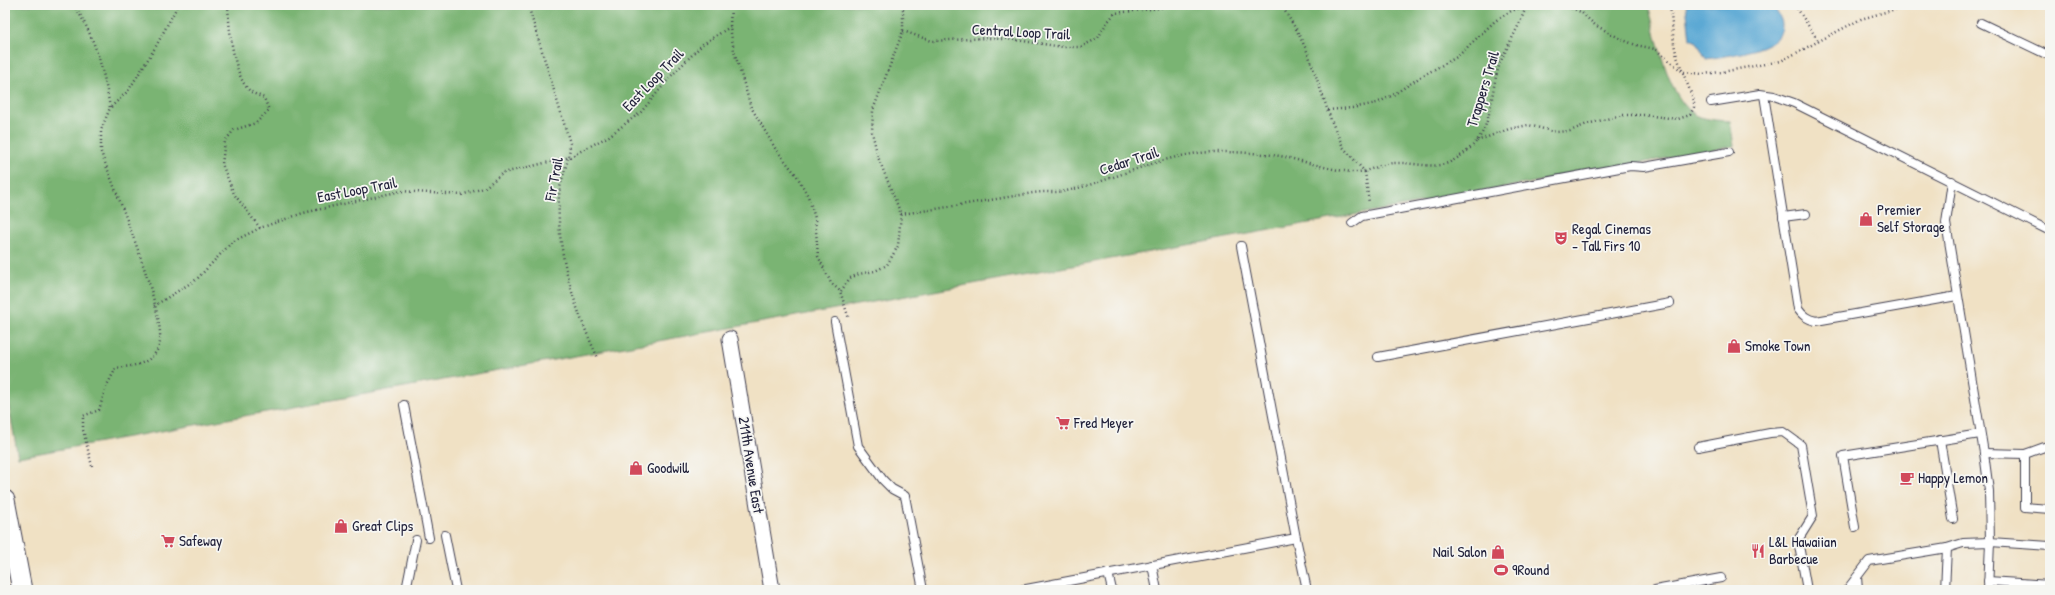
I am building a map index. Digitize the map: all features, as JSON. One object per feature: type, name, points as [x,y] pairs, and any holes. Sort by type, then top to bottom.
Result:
[{"type":"street","name":"211th Avenue East","points":[[730,339],[772,590]]},
{"type":"street","points":[[5,500],[11,560],[22,590]]},
{"type":"lane","points":[[1981,23],[2050,56]]},
{"type":"lane","points":[[1764,95],[1798,309],[1801,314],[1811,320],[1816,321],[1957,296]]},
{"type":"lane","points":[[1711,102],[1764,95],[1794,103],[2050,231]]},
{"type":"lane","points":[[1352,223],[1362,216],[1370,214],[1630,166],[1644,167],[1729,152]]},
{"type":"lane","points":[[1952,181],[1946,223],[1989,491],[1990,542],[1988,590]]},
{"type":"lane","points":[[1783,217],[1806,214]]},
{"type":"lane","points":[[1241,246],[1307,590]]},
{"type":"lane","points":[[1378,357],[1670,303]]},
{"type":"lane","points":[[836,322],[858,446],[883,480],[892,489],[905,496],[923,590]]},
{"type":"lane","points":[[404,405],[429,538]]},
{"type":"lane","points":[[1698,447],[1770,433],[1783,432],[1801,445],[1813,516],[1798,540],[1807,590]]},
{"type":"lane","points":[[1855,527],[1843,456],[1980,434]]},
{"type":"lane","points":[[1940,440],[1953,520]]},
{"type":"lane","points":[[1984,453],[2025,454],[2050,445]]},
{"type":"lane","points":[[2025,454],[2025,507],[2050,509]]},
{"type":"lane","points":[[445,535],[456,590]]},
{"type":"lane","points":[[1021,590],[1296,538]]},
{"type":"lane","points":[[406,590],[416,540]]},
{"type":"lane","points":[[1847,590],[1869,561],[1947,548],[1963,543],[1990,542],[2050,546]]},
{"type":"lane","points":[[1945,590],[1947,548]]},
{"type":"lane","points":[[1152,565],[1157,590]]},
{"type":"lane","points":[[1108,573],[1112,590]]},
{"type":"lane","points":[[1655,590],[1721,578]]},
{"type":"lane","points":[[1856,578],[1858,590]]},
{"type":"lane","points":[[1988,581],[2048,587]]},
{"type":"path","points":[[74,5],[86,23],[101,58],[110,108]]},
{"type":"path","points":[[92,466],[83,430],[83,416],[99,410],[116,368],[137,366],[149,359],[159,346],[160,330],[147,275],[101,152],[101,130],[110,108],[128,91],[155,48],[178,5]]},
{"type":"path","points":[[228,5],[228,22],[238,71],[250,90],[264,98],[269,110],[256,123],[234,130],[225,141],[222,164],[234,194],[260,228]]},
{"type":"path","name":"Fir Trail","points":[[528,5],[564,118],[570,143],[570,156],[559,195],[559,234],[565,266],[576,304],[598,358]]},
{"type":"path","points":[[731,5],[730,27],[734,51],[751,107],[775,148],[797,176],[808,196],[815,218],[818,256],[831,283],[840,291],[849,319]]},
{"type":"path","points":[[840,291],[850,278],[859,274],[875,271],[887,265],[898,246],[901,214],[878,157],[872,132],[873,110],[903,31],[903,5]]},
{"type":"path","name":"Central Loop Trail","points":[[903,31],[932,41],[988,38],[1016,40],[1063,47],[1081,46],[1098,38],[1106,24],[1116,13],[1160,8],[1172,5]]},
{"type":"path","points":[[1281,5],[1296,29],[1308,53],[1343,147],[1365,172],[1370,214]]},
{"type":"path","points":[[1328,110],[1352,108],[1376,103],[1393,95],[1422,76],[1457,57],[1495,21],[1511,11],[1526,5],[1533,5]]},
{"type":"path","name":"Trappers Trail","points":[[1365,172],[1385,164],[1398,162],[1419,166],[1439,165],[1453,161],[1477,141],[1485,129],[1498,69],[1526,5]]},
{"type":"path","points":[[1564,5],[1581,12],[1595,25],[1623,40],[1636,45],[1655,49],[1684,72],[1702,74],[1781,61],[1861,19],[1910,5]]},
{"type":"path","points":[[1670,5],[1674,44],[1684,72]]},
{"type":"path","points":[[1795,5],[1819,42]]},
{"type":"path","name":"East Loop Trail","points":[[154,306],[197,279],[232,242],[260,228],[302,213],[401,191],[461,195],[484,188],[503,173],[570,156],[609,136],[641,112],[672,75],[703,44],[730,27]]},
{"type":"path","name":"Trappers Trail","points":[[1477,141],[1509,129],[1528,125],[1556,132],[1570,131],[1594,122],[1622,115],[1644,115],[1678,119],[1686,118],[1694,108],[1694,101],[1684,72]]},
{"type":"path","name":"Cedar Trail","points":[[901,214],[1036,192],[1064,191],[1176,158],[1215,152],[1280,156],[1351,172],[1365,172]]},
{"type":"green space","points":[[5,5],[1648,5],[1664,64],[1676,93],[1684,105],[1697,116],[1730,121],[1734,146],[18,457],[5,385]]},
{"type":"water","points":[[1686,5],[1772,5],[1781,20],[1782,25],[1780,34],[1764,46],[1738,54],[1706,59],[1697,42],[1690,39]]},
{"type":"place","name":"Premier Self Storage","points":[[1866,219]]},
{"type":"place","name":"Regal Cinemas - Tall Firs 10","points":[[1561,238]]},
{"type":"place","name":"Smoke Town","points":[[1734,346]]},
{"type":"place","name":"Fred Meyer","points":[[1063,423]]},
{"type":"place","name":"Goodwill","points":[[636,468]]},
{"type":"place","name":"Happy Lemon","points":[[1907,478]]},
{"type":"place","name":"Great Clips","points":[[341,526]]},
{"type":"place","name":"Safeway","points":[[168,541]]},
{"type":"place","name":"L&L Hawaiian Barbecue","points":[[1758,551]]},
{"type":"place","name":"Nail Salon","points":[[1498,552]]},
{"type":"place","name":"9Round","points":[[1501,570]]}]
